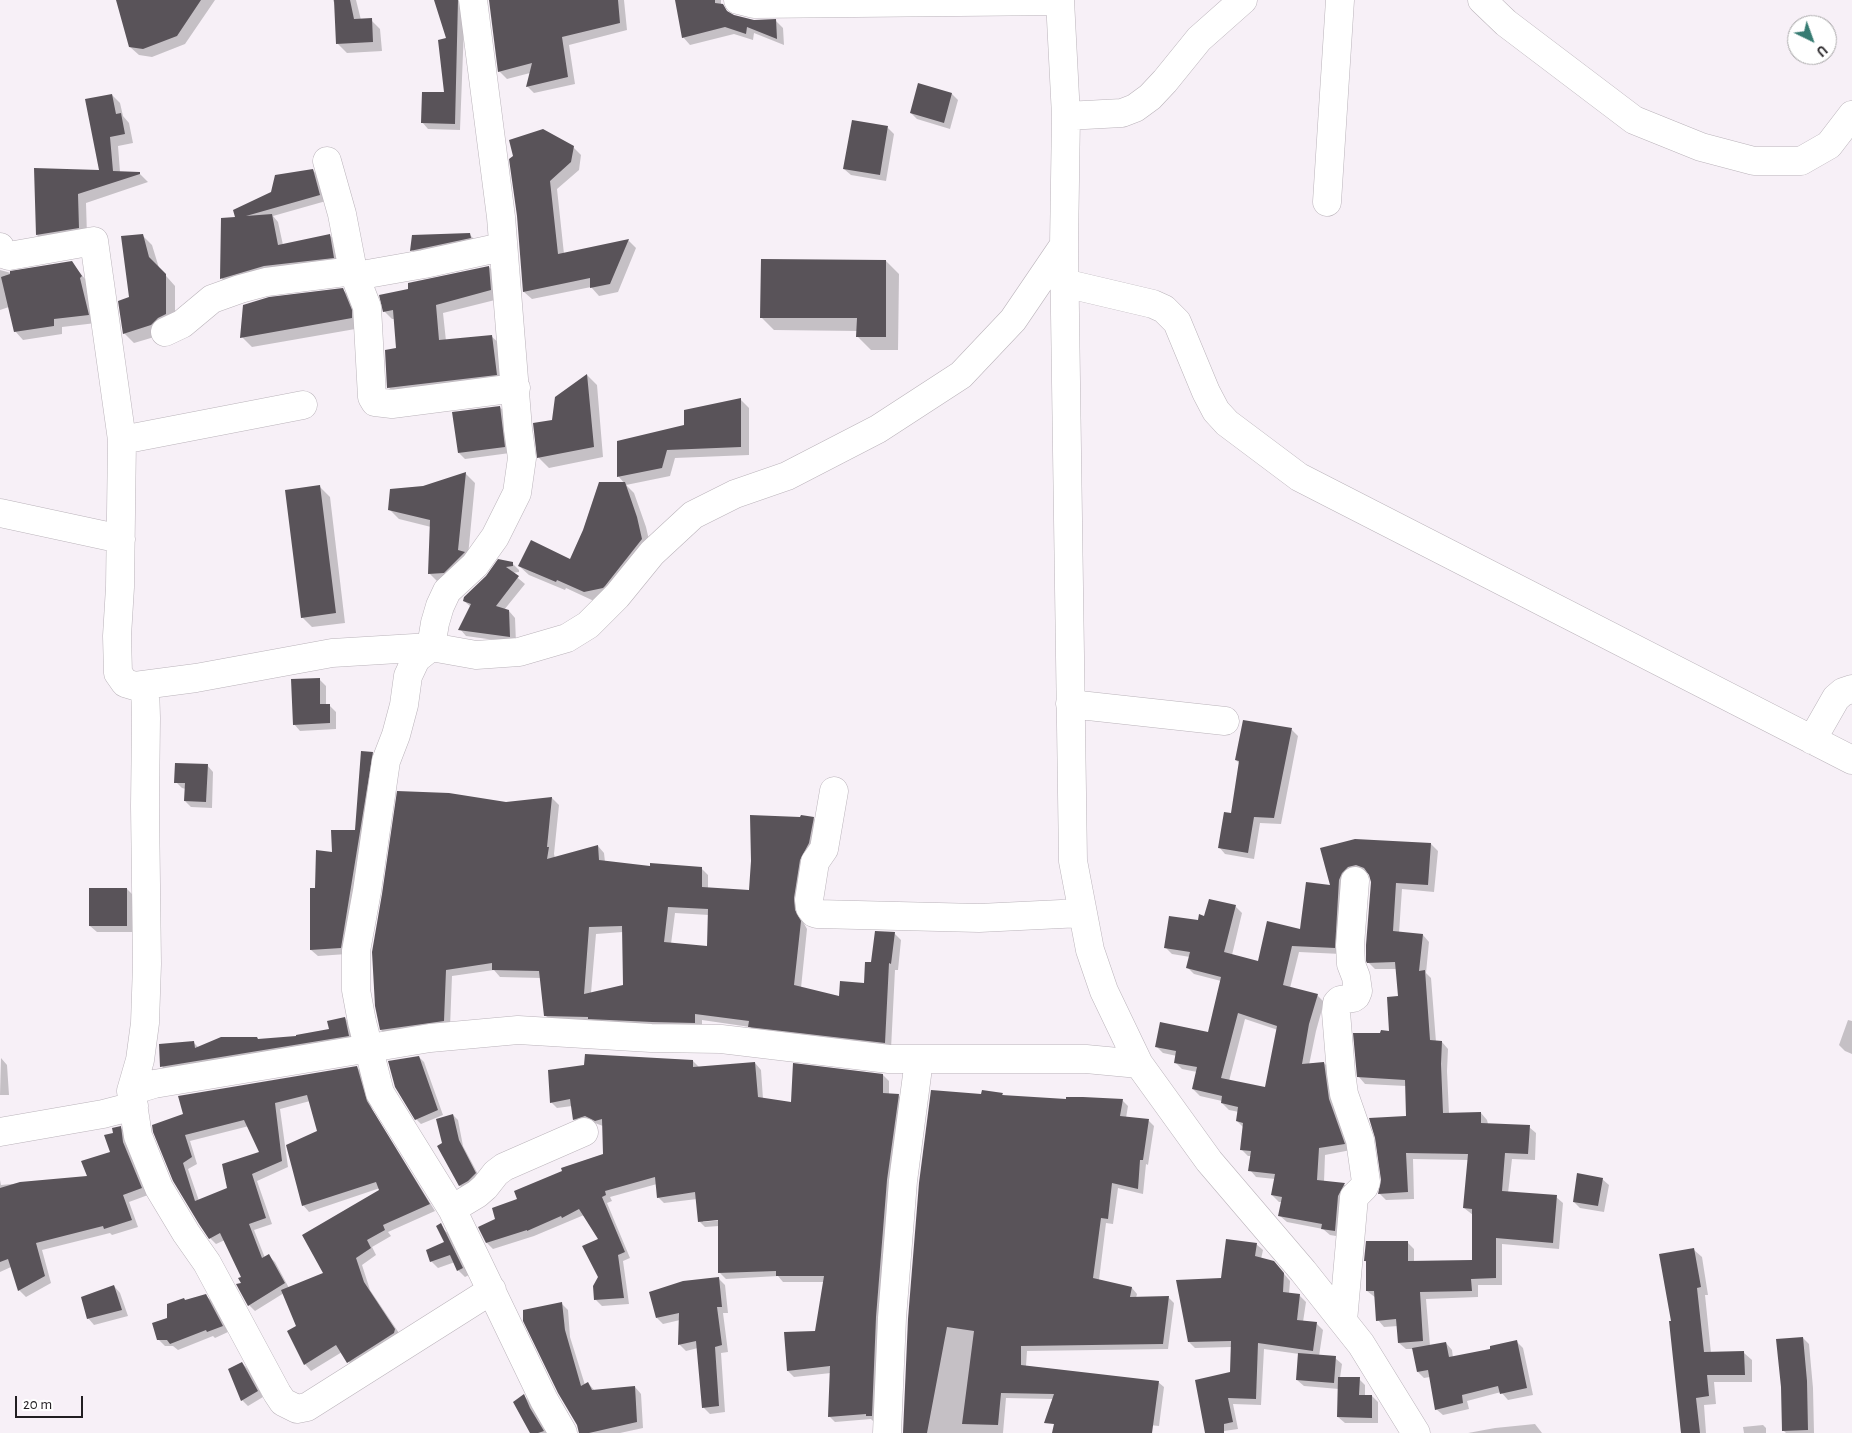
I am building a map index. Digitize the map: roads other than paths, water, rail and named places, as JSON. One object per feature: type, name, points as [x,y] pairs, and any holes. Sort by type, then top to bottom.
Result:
[{"type":"street","points":[[473,0],[501,217],[502,247],[506,273],[522,458],[517,493],[495,537],[474,565],[448,591],[440,606],[431,647],[416,659],[408,676],[404,705],[386,761],[367,891],[356,951],[356,990],[380,1093],[452,1209],[544,1400],[563,1433]]},
{"type":"street","points":[[738,0],[754,4],[1060,0],[1066,116],[1064,283],[1073,861],[1090,950],[1104,990],[1139,1064],[1209,1161],[1303,1271],[1360,1344],[1416,1433]]},
{"type":"street","points":[[1066,116],[1122,113],[1135,108],[1150,97],[1165,81],[1199,39],[1243,0]]},
{"type":"street","points":[[1327,202],[1340,0]]},
{"type":"street","points":[[1482,0],[1506,23],[1634,120],[1701,146],[1754,161],[1801,161],[1829,145],[1852,115]]},
{"type":"street","points":[[327,161],[342,214],[355,274],[367,307],[372,397],[375,402],[392,404],[516,388]]},
{"type":"street","points":[[0,247],[4,254],[9,256],[94,241],[122,440],[121,539],[117,636],[118,673],[125,683],[135,686],[196,678],[332,653],[431,647],[476,655],[519,652],[567,638],[588,625],[617,596],[652,553],[693,515],[735,494],[787,476],[870,434],[961,374],[992,344],[1013,320],[1064,245]]},
{"type":"street","points":[[165,332],[182,324],[212,299],[266,282],[355,274],[424,264],[502,247]]},
{"type":"street","points":[[1064,283],[1153,304],[1164,309],[1177,322],[1206,392],[1216,411],[1227,423],[1299,477],[1852,760]]},
{"type":"street","points":[[122,440],[304,405]]},
{"type":"street","points":[[0,513],[121,539]]},
{"type":"street","points":[[145,685],[148,964],[145,1023],[133,1098],[138,1136],[159,1188],[186,1233],[207,1263],[283,1402],[296,1409],[307,1407],[492,1290]]},
{"type":"street","points":[[1812,740],[1836,698],[1843,692],[1852,689]]},
{"type":"street","points":[[1070,704],[1224,721]]},
{"type":"street","points":[[834,791],[824,849],[814,862],[809,900],[810,908],[814,913],[980,918],[1082,913]]},
{"type":"street","points":[[1342,1322],[1354,1197],[1364,1187],[1366,1182],[1360,1140],[1344,1094],[1340,1073],[1336,1012],[1337,1003],[1340,1000],[1352,998],[1356,996],[1358,991],[1356,977],[1351,964],[1350,945],[1355,881]]},
{"type":"street","points":[[0,1132],[103,1114],[154,1084],[430,1038],[518,1030],[652,1038],[720,1039],[836,1054],[920,1060],[1086,1060],[1139,1064]]},
{"type":"street","points":[[887,1433],[892,1318],[903,1191],[920,1060]]},
{"type":"street","points":[[452,1209],[485,1188],[496,1173],[504,1167],[584,1132]]}]
